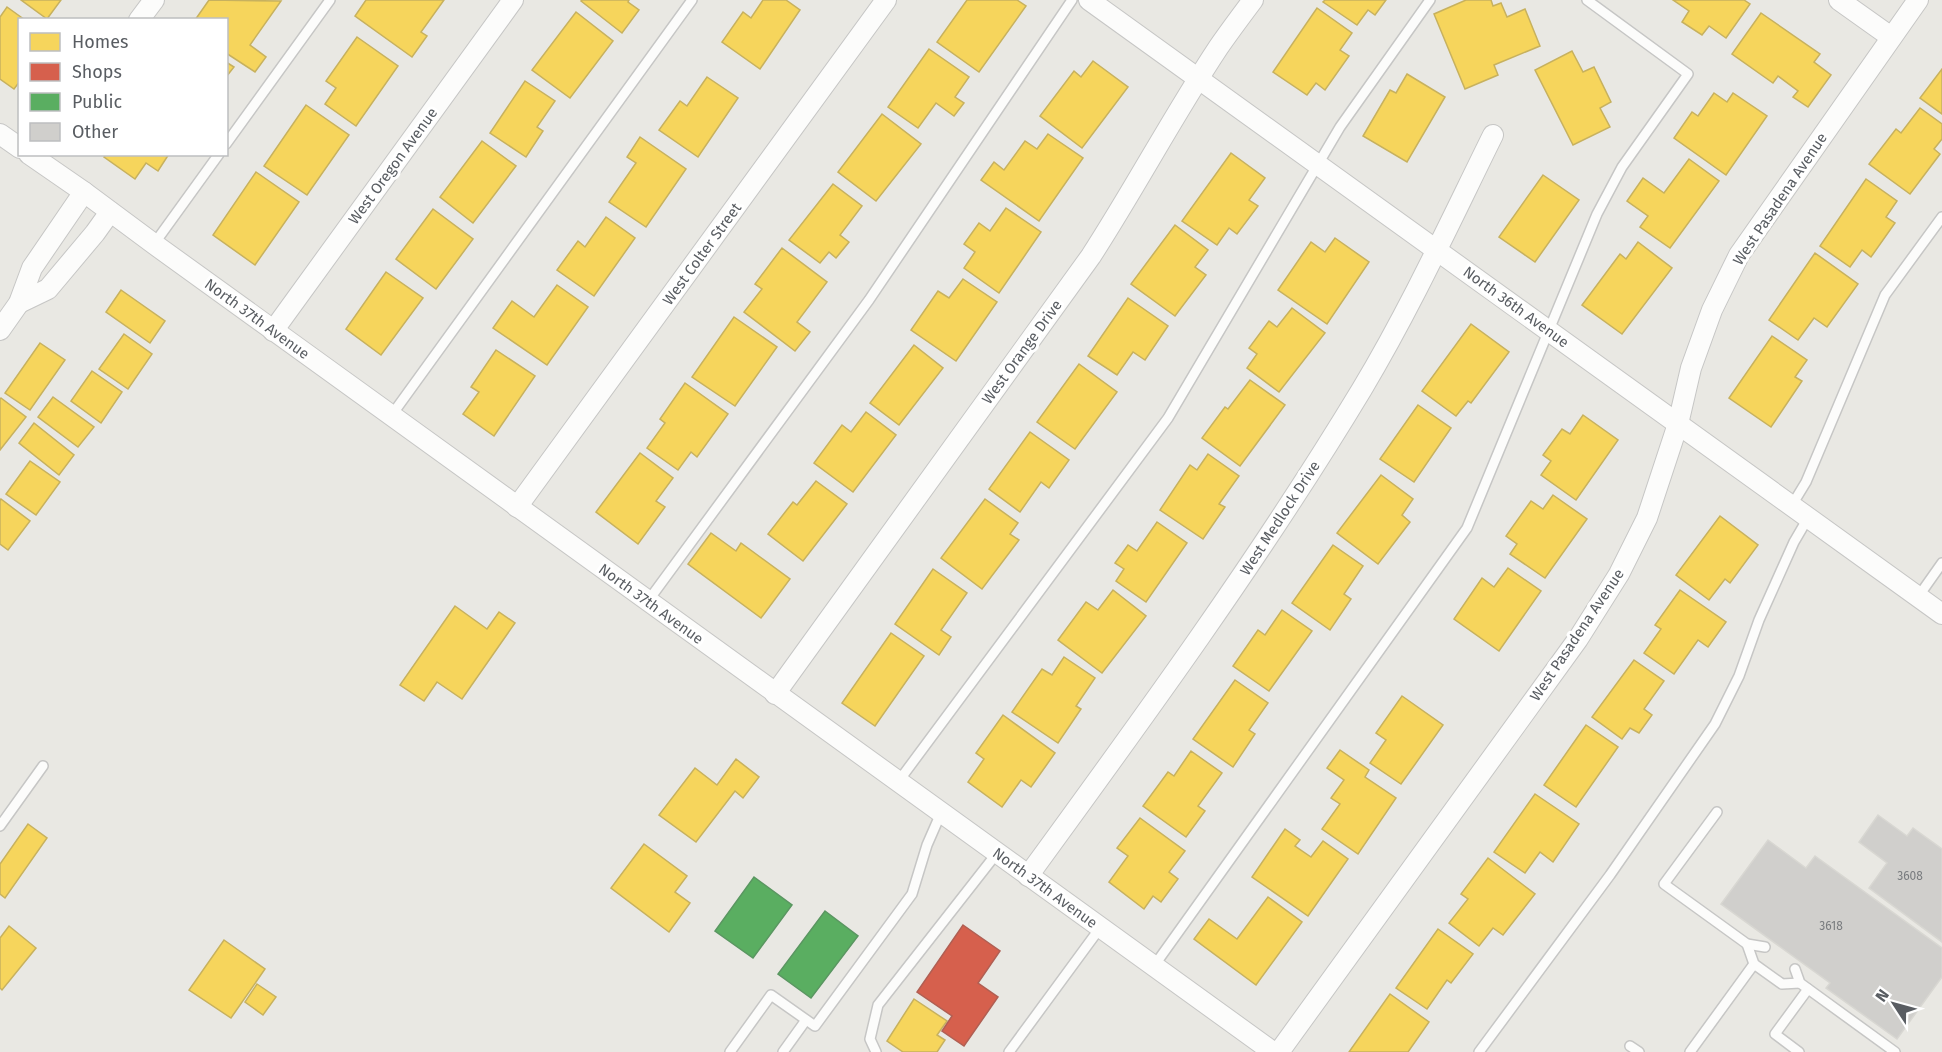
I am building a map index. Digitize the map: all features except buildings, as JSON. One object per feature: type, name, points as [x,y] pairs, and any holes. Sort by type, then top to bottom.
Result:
[{"type":"street","points":[[141,18],[153,0]]},
{"type":"street","name":"West Oregon Avenue","points":[[273,331],[513,0]]},
{"type":"street","name":"West Colter Street","points":[[517,507],[886,0]]},
{"type":"street","name":"North 36th Avenue","points":[[1089,0],[1942,614]]},
{"type":"street","name":"West Orange Drive","points":[[775,693],[1091,256],[1120,212],[1218,47],[1253,0]]},
{"type":"street","points":[[1839,0],[1891,37]]},
{"type":"street","name":"West Pasadena Avenue","points":[[1279,1052],[1578,639],[1619,574],[1647,518],[1678,424],[1691,368],[1701,339],[1712,310],[1739,255],[1918,0]]},
{"type":"street","points":[[0,134],[18,147]]},
{"type":"street","name":"West Medlock Drive","points":[[1028,876],[1231,593],[1305,482],[1369,377],[1437,250],[1493,135]]},
{"type":"street","name":"North 37th Avenue","points":[[36,156],[273,331],[1273,1052]]},
{"type":"street","points":[[0,330],[19,303],[32,268],[84,192]]},
{"type":"street","points":[[19,303],[48,289],[110,212]]},
{"type":"lane","points":[[228,141],[330,0]]},
{"type":"lane","points":[[392,416],[692,0]]},
{"type":"lane","points":[[647,601],[869,300],[1072,0]]},
{"type":"lane","points":[[898,782],[1168,418],[1340,127],[1430,0]]},
{"type":"lane","points":[[1154,966],[1467,528],[1597,214],[1622,167],[1688,74],[1587,0]]},
{"type":"lane","points":[[154,244],[218,156]]},
{"type":"lane","points":[[1792,505],[1806,482],[1885,295],[1942,217]]},
{"type":"lane","points":[[1479,1052],[1610,875],[1715,724],[1739,676],[1760,620],[1794,542],[1808,518]]},
{"type":"lane","points":[[1918,597],[1942,563]]},
{"type":"lane","points":[[0,826],[43,766]]},
{"type":"lane","points":[[1716,812],[1664,884],[1747,944],[1765,947]]},
{"type":"lane","points":[[730,1052],[771,995],[815,1026],[912,894],[927,845],[941,813]]},
{"type":"lane","points":[[876,1052],[870,1039],[878,1005],[997,853]]},
{"type":"lane","points":[[1008,1052],[1100,928]]},
{"type":"lane","points":[[1747,944],[1754,964],[1782,984],[1804,986]]},
{"type":"lane","points":[[1690,1052],[1754,964]]},
{"type":"lane","points":[[1795,969],[1804,986],[1894,1052]]},
{"type":"lane","points":[[1799,1052],[1775,1034],[1804,986]]},
{"type":"lane","points":[[783,1052],[806,1020]]},
{"type":"lane","points":[[1630,1046],[1639,1052]]}]
